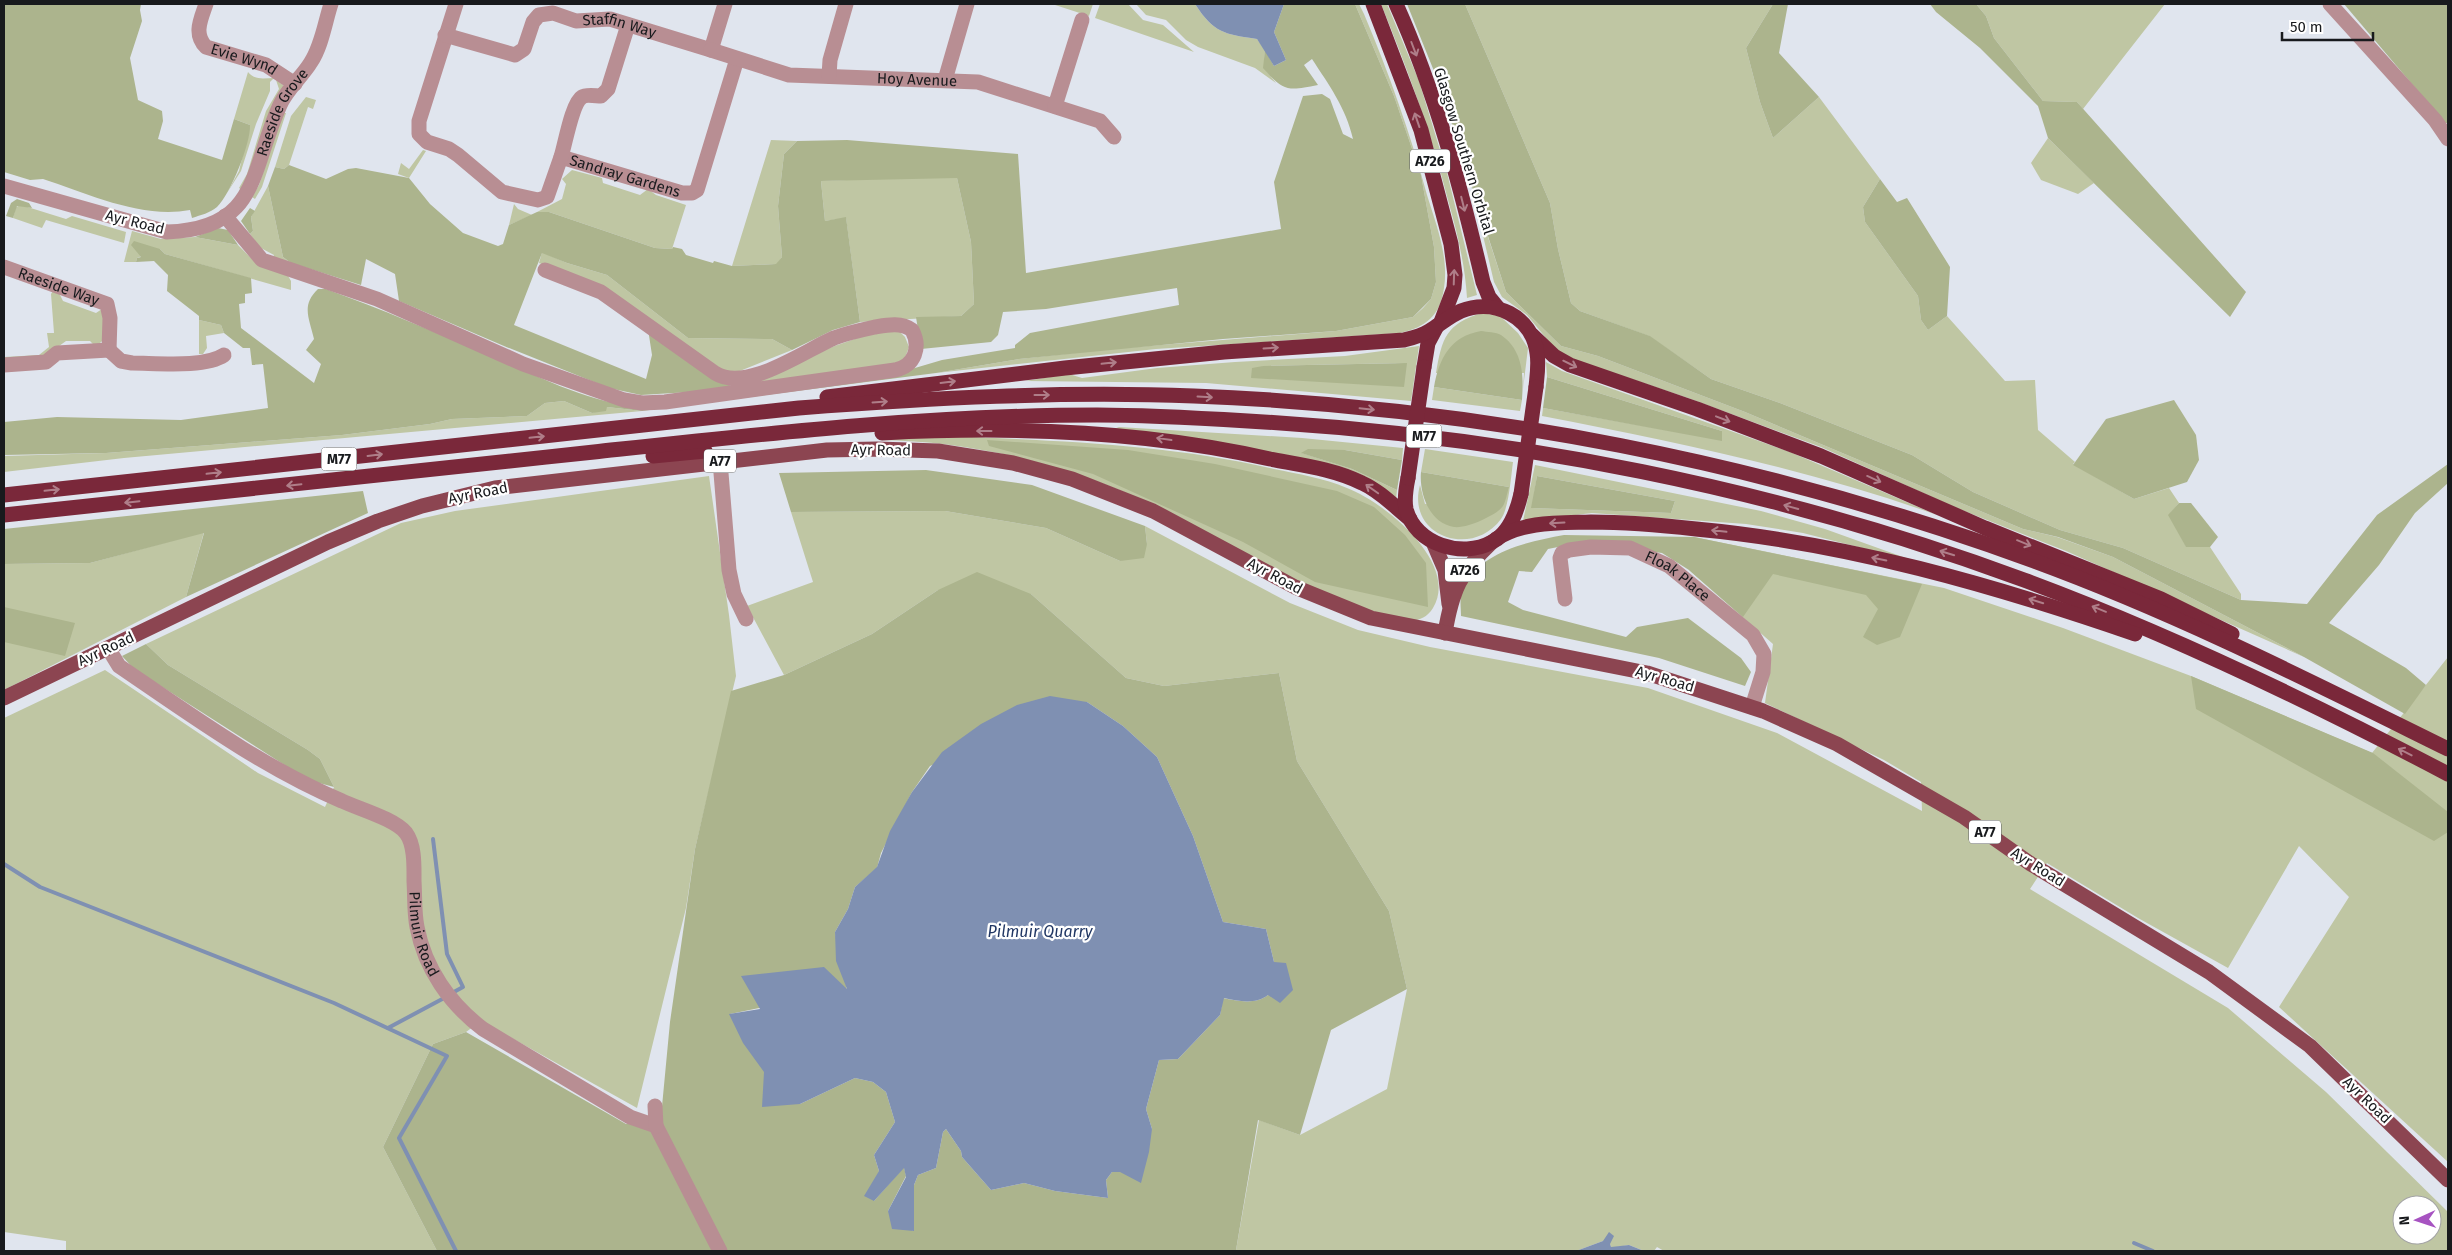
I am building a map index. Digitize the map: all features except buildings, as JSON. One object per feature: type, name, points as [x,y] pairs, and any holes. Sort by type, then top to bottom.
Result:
[{"type":"highway","name":"A726","points":[[1373,4],[1421,130],[1452,244],[1455,274],[1454,288],[1439,324],[1428,343],[1405,496],[1410,519],[1417,530],[1434,542],[1459,548],[1477,547],[1494,541],[1515,516],[1521,494],[1536,387],[1537,352],[1532,336],[1518,318],[1498,308],[1472,307],[1455,313],[1439,324]]},
{"type":"highway","name":"Glasgow Southern Orbital","points":[[1396,4],[1422,70],[1452,162],[1483,282],[1489,296],[1498,308]]},
{"type":"highway","name":"M77","points":[[675,422],[848,394],[1065,368],[1224,352],[1404,340],[1428,332],[1439,324]]},
{"type":"highway","points":[[1532,336],[1554,356],[1570,365],[1782,441],[2160,599],[2300,669],[2386,719]]},
{"type":"highway","name":"M77","points":[[4,495],[799,408],[912,400],[979,396],[1204,396],[1364,409],[1506,424],[1577,436],[1712,465],[1857,503],[1955,533],[2038,562],[2174,618],[2277,664],[2448,749]]},
{"type":"highway","name":"M77","points":[[4,515],[865,424],[971,418],[1123,415],[1284,423],[1374,431],[1486,443],[1614,466],[1723,490],[1842,521],[1954,555],[2028,581],[2164,636],[2247,674],[2448,774]]},
{"type":"highway","points":[[342,480],[476,473],[825,438],[909,432],[980,431],[1093,434],[1148,437],[1222,448],[1341,475],[1363,483],[1410,519]]},
{"type":"highway","points":[[1494,541],[1508,532],[1534,525],[1614,522],[1778,538],[1880,558],[1997,589],[2059,608],[2247,674]]},
{"type":"main road","name":"Ayr Road","points":[[4,698],[328,542],[378,521],[422,506],[496,488],[827,450],[877,449],[938,452],[1022,466],[1072,479],[1132,502],[1295,588],[1371,618],[1647,673],[1752,707],[1812,732],[1866,759],[1964,817],[2031,864],[2209,972],[2310,1046],[2448,1180]]},
{"type":"main road","name":"A726","points":[[1445,634],[1450,606],[1464,572],[1471,562],[1494,541]]},
{"type":"main road","name":"A726","points":[[1434,542],[1445,570],[1450,606]]},
{"type":"street","name":"Evie Wynd","points":[[206,4],[198,31],[201,42],[206,47],[266,65],[295,84]]},
{"type":"street","name":"Raeside Grove","points":[[226,216],[235,209],[251,186],[281,102],[313,60],[331,4]]},
{"type":"street","name":"Sandray Gardens","points":[[456,4],[419,121],[419,134],[422,138],[458,156],[497,189],[538,200],[547,196],[561,157],[682,193],[692,193],[697,190],[737,59]]},
{"type":"street","points":[[711,50],[725,4]]},
{"type":"street","points":[[829,76],[830,60],[846,4]]},
{"type":"street","points":[[945,80],[967,4]]},
{"type":"street","points":[[2330,4],[2435,120],[2448,139]]},
{"type":"street","name":"Staffin Way","points":[[446,35],[515,55],[524,49],[533,22],[539,15],[553,13],[576,21],[610,19],[711,50]]},
{"type":"street","points":[[1055,106],[1082,20]]},
{"type":"street","points":[[561,157],[580,98],[585,96],[601,96],[608,89],[628,25]]},
{"type":"street","name":"Hoy Avenue","points":[[711,50],[789,75],[928,82],[945,80],[978,82],[1100,121],[1114,137]]},
{"type":"street","name":"Ayr Road","points":[[4,187],[167,232],[191,231],[214,223],[226,216]]},
{"type":"street","points":[[226,216],[262,260],[377,299],[522,364],[624,400],[642,403],[665,402],[896,370],[908,366],[914,355],[915,341],[912,330],[900,325],[880,326],[847,333],[765,371],[730,380],[715,373],[601,292],[545,270]]},
{"type":"street","name":"Raeside Way","points":[[4,267],[107,304],[110,318],[109,350]]},
{"type":"street","points":[[4,365],[46,362],[57,353],[109,350],[121,361],[132,363],[200,362],[217,360],[224,355]]},
{"type":"street","points":[[720,461],[729,570],[734,594],[746,620]]},
{"type":"street","name":"Floak Place","points":[[1565,599],[1560,558],[1562,553],[1570,550],[1591,547],[1630,548],[1669,566],[1753,635],[1764,654],[1763,672],[1752,707]]},
{"type":"street","name":"Pilmuir Road","points":[[108,648],[119,666],[227,739],[298,782],[391,822],[406,833],[414,861],[416,926],[424,951],[442,989],[462,1013],[482,1029],[630,1117],[656,1126]]},
{"type":"street","points":[[655,1106],[656,1126],[720,1251]]},
{"type":"green space","points":[[4,4],[141,4],[142,21],[130,58],[138,100],[162,111],[163,121],[158,139],[222,160],[234,119],[250,125],[247,144],[239,168],[228,192],[217,207],[192,218],[190,210],[172,212],[134,208],[97,198],[43,179],[30,180],[4,172]]},
{"type":"green space","points":[[1052,4],[1093,4],[1089,16]]},
{"type":"green space","points":[[1100,4],[1128,4],[1143,20],[1163,25],[1194,52],[1095,18]]},
{"type":"green space","points":[[1136,4],[1195,4],[1208,21],[1221,30],[1236,36],[1257,39],[1265,50],[1264,68],[1276,83],[1255,68],[1198,47],[1186,40],[1166,20],[1146,15]]},
{"type":"green space","points":[[1284,4],[1355,4],[1394,96],[1421,175],[1434,247],[1436,282],[1431,299],[1413,317],[1336,331],[1223,339],[1019,359],[936,373],[642,411],[607,407],[606,411],[592,413],[564,401],[545,403],[527,416],[452,419],[430,424],[342,435],[106,453],[4,455],[4,422],[57,417],[181,420],[268,408],[263,364],[252,365],[250,348],[243,348],[224,333],[221,325],[199,320],[199,316],[167,291],[168,275],[154,261],[136,262],[137,258],[141,257],[131,245],[134,241],[160,249],[165,254],[251,278],[252,293],[245,294],[245,303],[239,304],[241,328],[314,383],[321,364],[306,350],[314,339],[308,306],[318,289],[326,289],[408,321],[569,390],[590,397],[632,406],[654,407],[898,373],[942,360],[1015,348],[1015,345],[1030,333],[1179,305],[1177,288],[1046,309],[1003,312],[998,335],[991,342],[921,349],[916,317],[961,316],[974,304],[971,242],[957,178],[821,181],[825,221],[846,217],[860,322],[833,330],[792,350],[772,339],[688,338],[607,275],[542,253],[514,325],[646,379],[652,355],[648,329],[709,376],[738,389],[641,395],[609,388],[399,301],[395,274],[366,259],[361,285],[291,263],[283,257],[268,186],[275,167],[284,169],[289,165],[326,179],[348,169],[356,168],[409,178],[430,204],[463,233],[498,246],[503,244],[509,225],[537,212],[549,212],[655,248],[672,249],[673,247],[682,249],[686,255],[713,263],[714,261],[732,266],[776,264],[782,257],[778,206],[784,154],[797,141],[847,140],[1018,154],[1026,273],[1281,229],[1274,182],[1303,96],[1322,94],[1330,99],[1343,134],[1353,139],[1341,107],[1312,59],[1304,65],[1318,85],[1308,87],[1293,89],[1282,86],[1263,68],[1265,50],[1274,66],[1286,60],[1274,32]]},
{"type":"green space","points":[[1355,4],[1359,4],[1364,14],[1382,58],[1414,149],[1441,241],[1445,264],[1444,288],[1439,306],[1430,319],[1424,324],[1400,333],[1156,349],[936,373],[1019,359],[1111,349],[1336,331],[1413,317],[1431,299],[1436,282],[1434,247],[1421,175],[1394,96]]},
{"type":"green space","points":[[1381,4],[1387,4],[1419,81],[1447,173],[1477,295],[1467,298],[1457,236],[1434,150],[1409,76]]},
{"type":"green space","points":[[1407,4],[1465,4],[1550,203],[1558,249],[1571,303],[1580,311],[1650,336],[1711,379],[1780,403],[1912,455],[1973,492],[2060,530],[2123,548],[2241,600],[2307,604],[2377,515],[2448,464],[2448,483],[2415,513],[2379,565],[2329,623],[2406,668],[2426,685],[2405,714],[2304,657],[2113,557],[2058,537],[2023,529],[1745,412],[1598,356],[1561,346],[1506,292],[1438,81]]},
{"type":"green space","points":[[1465,4],[1773,4],[1746,48],[1760,102],[1773,138],[1819,97],[1880,179],[1863,207],[1865,222],[1918,296],[1921,320],[1928,330],[1947,316],[2005,381],[2035,380],[2038,430],[2075,462],[2073,464],[2134,499],[2169,488],[2179,503],[2169,515],[2186,546],[2210,547],[2241,594],[2241,600],[2123,548],[2060,530],[1973,492],[1912,455],[1780,403],[1711,379],[1649,336],[1580,311],[1571,303],[1558,249],[1550,203]]},
{"type":"green space","points":[[1773,4],[1788,4],[1779,53],[1819,97],[1773,138],[1760,102],[1746,48]]},
{"type":"green space","points":[[1930,4],[1976,4],[1986,16],[1994,38],[2043,101],[2077,102],[2246,292],[2230,317],[2048,138],[2038,106],[1980,48],[1936,12]]},
{"type":"green space","points":[[1976,4],[2165,4],[2083,109],[2077,102],[2043,101],[1994,38],[1986,16]]},
{"type":"green space","points":[[2344,4],[2448,4],[2448,123],[2445,123]]},
{"type":"green space","points":[[248,72],[257,78],[274,78],[270,82],[270,91],[256,124],[241,171],[227,193],[239,171],[250,125],[234,119]]},
{"type":"green space","points":[[276,80],[283,85],[283,90],[242,190],[239,188],[247,174],[266,111],[279,89]]},
{"type":"green space","points":[[306,97],[316,100],[313,109],[308,107],[289,165],[284,169],[275,167],[291,116]]},
{"type":"green space","points":[[283,113],[286,113],[262,187],[255,199],[252,197],[259,185]]},
{"type":"green space","points":[[2048,138],[2094,183],[2078,194],[2041,180],[2031,163]]},
{"type":"green space","points":[[771,140],[797,141],[784,154],[778,206],[782,257],[777,264],[732,266]]},
{"type":"green space","points":[[423,150],[426,151],[409,178],[398,174],[401,163],[409,169]]},
{"type":"green space","points":[[572,170],[602,178],[603,183],[640,195],[648,189],[656,195],[686,205],[672,249],[655,248],[549,212],[537,212],[562,199],[566,184],[562,179]]},
{"type":"green space","points":[[957,178],[971,242],[974,304],[961,316],[860,322],[846,218],[825,221],[821,181]]},
{"type":"green space","points":[[1880,179],[1897,202],[1907,198],[1950,267],[1947,316],[1928,330],[1921,320],[1918,296],[1865,222],[1863,207]]},
{"type":"green space","points":[[1471,185],[1506,292],[1561,346],[1598,356],[1745,412],[2023,529],[2057,537],[2113,557],[2304,657],[2066,551],[1954,507],[1821,447],[1688,398],[1560,355],[1527,315],[1502,297],[1494,282]]},
{"type":"green space","points":[[268,186],[283,257],[291,263],[273,257],[274,255],[259,247],[250,234],[253,231],[251,217]]},
{"type":"green space","points":[[17,199],[29,203],[32,208],[17,206],[13,218],[6,216],[11,203]]},
{"type":"green space","points":[[514,204],[518,209],[532,215],[509,225]]},
{"type":"green space","points":[[21,205],[66,219],[72,216],[126,232],[124,243],[46,220],[42,228],[13,218],[16,207]]},
{"type":"green space","points":[[250,208],[255,211],[251,217],[253,231],[250,234],[241,221]]},
{"type":"green space","points":[[218,228],[228,230],[238,245],[195,237]]},
{"type":"green space","points":[[132,231],[161,239],[195,237],[238,245],[258,265],[287,274],[291,281],[291,290],[165,254],[160,249],[137,258],[136,262],[124,262]]},
{"type":"green space","points":[[542,252],[567,263],[607,275],[688,338],[772,339],[792,350],[730,375],[599,286],[539,263]]},
{"type":"green space","points":[[53,291],[59,293],[63,301],[96,313],[102,309],[106,337],[96,347],[90,341],[66,341],[41,359],[4,360],[4,357],[39,355],[49,347],[47,333],[54,333],[51,294]]},
{"type":"green space","points":[[1482,313],[1500,316],[1518,333],[1528,348],[1523,389],[1524,373],[1436,373],[1441,350],[1448,334],[1460,322]]},
{"type":"green space","points":[[199,320],[221,325],[224,333],[206,336],[207,348],[203,354],[199,354]]},
{"type":"green space","points":[[881,330],[900,332],[905,337],[909,347],[905,358],[893,366],[738,389],[808,356]]},
{"type":"green space","points":[[1481,331],[1501,335],[1514,348],[1522,373],[1522,400],[1434,387],[1439,367],[1448,350],[1462,338]]},
{"type":"green space","points":[[1419,346],[1411,401],[1206,383],[1025,381],[1069,374],[1082,378],[1157,368],[1345,356]],"holes":[[[1406,363],[1251,378],[1263,366]]]},
{"type":"green space","points":[[1546,362],[1562,371],[1790,452],[1937,515],[1791,470],[1642,436],[1542,416],[1543,408],[1722,440],[1722,431],[1547,377]]},
{"type":"green space","points":[[1407,363],[1404,387],[1251,378],[1252,368],[1263,366]]},
{"type":"green space","points":[[1547,377],[1722,431],[1722,441],[1543,408]]},
{"type":"green space","points":[[1434,387],[1522,400],[1520,411],[1432,400]]},
{"type":"green space","points":[[2174,400],[2196,435],[2199,460],[2187,482],[2134,499],[2073,465],[2106,419]]},
{"type":"green space","points":[[564,401],[592,413],[607,407],[642,411],[124,458],[4,472],[4,456],[106,453],[342,435],[430,424],[452,419],[527,416],[545,403]]},
{"type":"green space","points":[[1119,427],[1302,438],[1403,448],[1402,460],[1345,450],[1302,453],[1352,469],[1397,490],[1396,499],[1371,481],[1111,430]]},
{"type":"green space","points":[[949,436],[1113,445],[1194,454],[1311,477],[1347,488],[1380,506],[1398,520],[1414,536],[1427,554],[1436,572],[1439,590],[1433,608],[1422,618],[1408,620],[1365,609],[1333,598],[1273,569],[1155,506],[1123,491],[1056,467],[1021,458],[950,445],[879,440]]},
{"type":"green space","points":[[987,440],[1128,450],[1215,464],[1337,491],[1374,507],[1405,535],[1426,563],[1428,607],[1315,582],[1243,542],[1093,474],[989,446]]},
{"type":"green space","points":[[1308,449],[1345,450],[1402,460],[1397,490],[1352,469],[1301,453]]},
{"type":"green space","points":[[1425,449],[1513,462],[1509,492],[1504,514],[1489,531],[1474,538],[1459,539],[1444,536],[1432,529],[1423,517],[1418,503],[1420,485],[1425,504],[1509,487],[1421,472]]},
{"type":"green space","points":[[1535,465],[1761,511],[1825,529],[1917,562],[1803,533],[1746,524],[1592,513],[1523,521]],"holes":[[[1537,476],[1675,501],[1671,513],[1532,508]]]},
{"type":"green space","points":[[926,470],[1032,485],[1145,526],[1147,544],[1144,558],[1120,561],[1046,528],[945,511],[791,512],[779,473]]},
{"type":"green space","points":[[1421,472],[1509,487],[1503,506],[1496,513],[1474,523],[1454,527],[1438,520],[1427,506],[1422,489]]},
{"type":"green space","points":[[709,476],[736,676],[695,849],[686,908],[637,1108],[481,1021],[466,1032],[433,1044],[383,1147],[437,1251],[66,1251],[66,1241],[4,1232],[4,718],[105,670],[258,773],[325,807],[334,787],[320,759],[168,665],[146,644],[401,523],[455,511]]},
{"type":"green space","points":[[1537,476],[1675,501],[1671,513],[1531,508]]},
{"type":"green space","points":[[363,491],[368,513],[186,597],[204,533],[90,563],[4,564],[4,529]]},
{"type":"green space","points":[[2179,503],[2191,503],[2218,537],[2210,547],[2186,547],[2168,515]]},
{"type":"green space","points":[[945,511],[1046,528],[1120,561],[1147,544],[1145,526],[1290,603],[1358,630],[1430,647],[1648,688],[1777,733],[1922,811],[1921,782],[1884,760],[1765,703],[1773,644],[1689,570],[1694,537],[1944,588],[2063,628],[2191,676],[2372,753],[2448,657],[2448,1162],[2279,1007],[2349,897],[2299,846],[2228,968],[2138,918],[2047,863],[2030,889],[2228,1008],[2326,1092],[2431,1195],[2392,1195],[2392,1245],[2442,1245],[2442,1206],[2448,1212],[2448,1251],[1664,1251],[1657,1247],[1654,1251],[1644,1251],[1629,1245],[1611,1248],[1610,1244],[1603,1241],[1576,1251],[1238,1251],[1236,1250],[1259,1120],[1300,1135],[1387,1089],[1407,989],[1389,911],[1297,761],[1279,673],[1164,686],[1126,678],[1031,594],[938,590],[872,634],[784,675],[747,606],[813,582],[791,512]]},
{"type":"green space","points":[[204,532],[186,597],[4,690],[4,564],[90,563]]},
{"type":"green space","points":[[1564,535],[1694,537],[1922,584],[1900,637],[1877,645],[1863,637],[1878,609],[1866,595],[1773,574],[1743,617],[1689,570],[1662,553],[1583,542],[1548,549],[1532,572],[1519,571],[1508,602],[1523,610],[1626,637],[1637,627],[1688,618],[1741,658],[1751,672],[1745,686],[1659,658],[1461,616],[1462,592],[1471,576],[1481,566],[1506,550]]},
{"type":"green space","points":[[977,572],[1031,594],[1126,678],[1164,686],[1279,673],[1297,761],[1389,911],[1407,989],[1331,1030],[1300,1135],[1258,1120],[1236,1250],[1238,1251],[437,1251],[383,1147],[433,1044],[466,1032],[626,1124],[661,1117],[670,1022],[695,849],[731,691],[784,675],[872,634],[938,590]],"holes":[[[1087,702],[1123,726],[1157,757],[1193,836],[1223,922],[1266,929],[1274,962],[1268,995],[1252,1001],[1223,998],[1220,1015],[1178,1059],[1159,1060],[1146,1109],[1152,1129],[1120,1172],[1112,1172],[1106,1180],[1108,1198],[1055,1191],[1024,1183],[991,1190],[962,1157],[961,1151],[946,1129],[943,1132],[936,1168],[918,1175],[914,1185],[913,1231],[888,1211],[906,1176],[904,1167],[874,1201],[879,1171],[874,1155],[895,1122],[886,1092],[873,1082],[855,1078],[800,1104],[759,1064],[744,1042],[730,1014],[847,990],[835,932],[848,909],[855,887],[877,868],[881,853],[912,792],[930,766]]]},
{"type":"green space","points":[[4,607],[75,623],[65,656],[4,642]]},
{"type":"green space","points":[[146,644],[168,665],[320,759],[334,787],[308,780],[134,669],[122,656]]},
{"type":"green space","points":[[2191,676],[2373,753],[2448,812],[2448,832],[2434,841],[2196,709]]},
{"type":"water","points":[[1195,4],[1284,4],[1274,32],[1286,60],[1274,66],[1257,39],[1236,36],[1221,30],[1208,21]]},
{"type":"water","name":"Pilmuir Quarry","points":[[1050,696],[1087,702],[1123,726],[1157,757],[1193,836],[1223,922],[1266,929],[1274,962],[1286,963],[1293,990],[1280,1003],[1268,995],[1252,1001],[1224,998],[1220,1015],[1178,1059],[1159,1060],[1146,1109],[1152,1129],[1149,1152],[1141,1183],[1120,1172],[1112,1172],[1106,1180],[1108,1198],[1055,1191],[1024,1183],[991,1190],[962,1157],[961,1151],[946,1129],[943,1132],[936,1168],[918,1175],[914,1185],[914,1231],[892,1229],[888,1211],[906,1177],[904,1168],[874,1201],[864,1196],[879,1171],[874,1155],[895,1122],[886,1092],[873,1082],[855,1078],[800,1104],[762,1107],[764,1072],[743,1043],[729,1014],[760,1009],[741,976],[824,967],[847,989],[836,961],[835,932],[848,909],[855,887],[877,867],[890,831],[912,792],[942,752],[981,724],[1017,705]]},
{"type":"water","points":[[1609,1232],[1614,1236],[1610,1244],[1611,1247],[1629,1245],[1644,1251],[1576,1251],[1603,1241]]},
{"type":"waterway","points":[[433,839],[447,954],[463,987],[452,993]]},
{"type":"waterway","points":[[4,864],[40,887],[334,1003],[447,1056],[399,1138],[456,1251]]},
{"type":"waterway","points":[[388,1028],[446,997]]},
{"type":"waterway","points":[[2134,1243],[2153,1251]]}]
